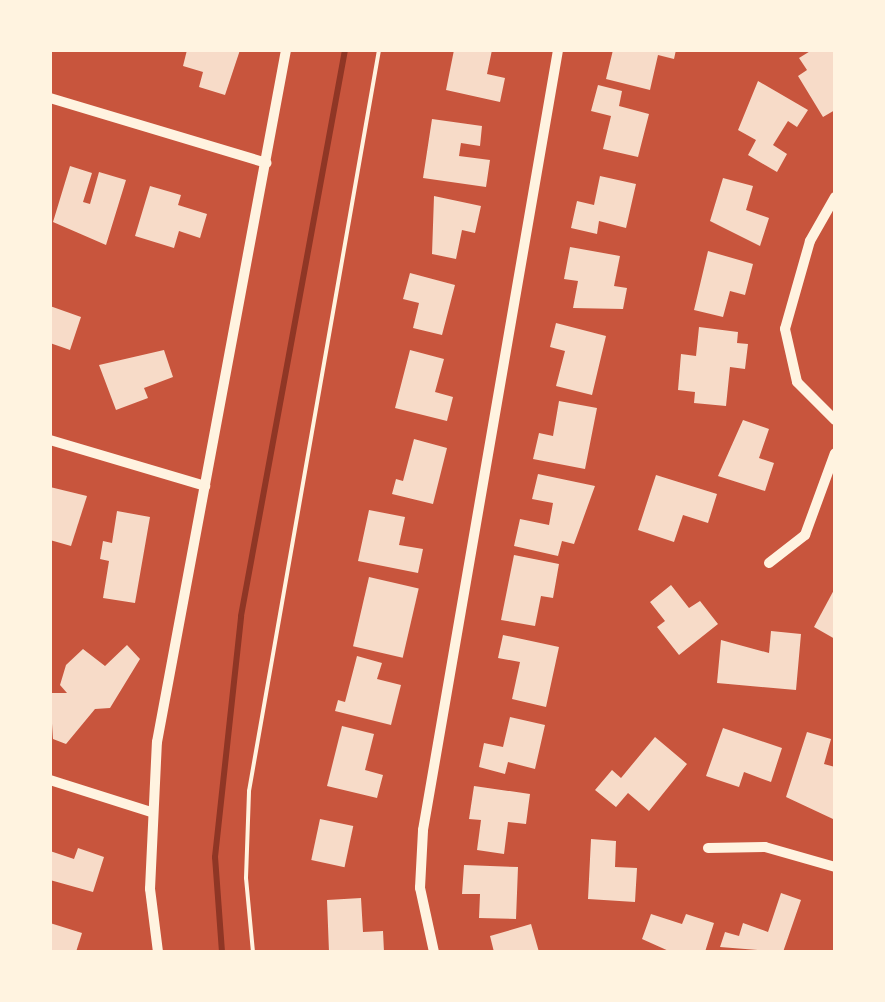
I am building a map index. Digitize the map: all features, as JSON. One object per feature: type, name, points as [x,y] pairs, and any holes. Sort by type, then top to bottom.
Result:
[{"type":"street","points":[[158,952],[151,812],[205,486],[286,50]]},
{"type":"street","points":[[434,952],[420,874],[426,810],[558,50]]},
{"type":"street","points":[[50,98],[266,164]]},
{"type":"street","points":[[835,197],[801,264],[786,328],[797,382],[835,420]]},
{"type":"street","points":[[50,440],[205,486]]},
{"type":"street","points":[[769,564],[804,535],[835,453]]},
{"type":"street","points":[[50,780],[151,812]]},
{"type":"street","points":[[708,848],[765,847],[835,867]]},
{"type":"path","points":[[253,952],[246,878],[249,791],[379,50]]},
{"type":"building","points":[[187,50],[240,50],[225,95],[199,87],[203,72],[183,66]]},
{"type":"building","points":[[454,50],[492,50],[487,74],[505,78],[500,102],[446,90]]},
{"type":"building","points":[[613,50],[676,50],[674,59],[658,55],[650,90],[606,79]]},
{"type":"building","points":[[812,50],[835,50],[835,110],[823,117],[798,76],[807,70],[799,58]]},
{"type":"building","points":[[758,81],[808,110],[797,127],[788,121],[773,145],[787,154],[777,172],[748,155],[756,140],[738,130]]},
{"type":"building","points":[[598,85],[622,91],[619,106],[649,114],[638,157],[603,149],[611,116],[591,111]]},
{"type":"building","points":[[432,119],[482,126],[480,146],[461,143],[459,156],[490,160],[486,187],[423,178]]},
{"type":"building","points":[[70,166],[92,173],[83,202],[90,204],[99,172],[126,180],[106,245],[53,222]]},
{"type":"building","points":[[600,176],[636,184],[626,228],[599,221],[597,234],[571,228],[577,201],[594,205]]},
{"type":"building","points":[[723,178],[753,186],[746,210],[769,218],[760,246],[710,221]]},
{"type":"building","points":[[150,186],[181,195],[178,205],[207,214],[200,238],[179,231],[174,248],[135,236]]},
{"type":"building","points":[[434,196],[481,206],[475,233],[462,230],[456,259],[432,254]]},
{"type":"building","points":[[570,247],[620,256],[614,286],[627,288],[623,309],[573,308],[578,281],[564,279]]},
{"type":"building","points":[[708,251],[753,264],[745,295],[730,291],[723,317],[694,310]]},
{"type":"building","points":[[410,273],[455,285],[442,335],[413,328],[419,303],[403,299]]},
{"type":"building","points":[[50,306],[81,317],[70,350],[50,343]]},
{"type":"building","points":[[556,323],[606,336],[592,395],[556,386],[565,351],[550,347]]},
{"type":"building","points":[[699,327],[738,332],[737,343],[748,344],[745,369],[730,367],[726,406],[694,403],[695,392],[678,390],[681,354],[696,356]]},
{"type":"building","points":[[164,350],[173,377],[144,388],[148,398],[116,410],[99,365]]},
{"type":"building","points":[[410,350],[444,359],[435,392],[453,397],[447,421],[395,408]]},
{"type":"building","points":[[559,401],[597,408],[585,469],[533,459],[539,433],[553,436]]},
{"type":"building","points":[[743,420],[769,429],[759,458],[774,463],[765,491],[718,476]]},
{"type":"building","points":[[414,439],[447,448],[433,504],[392,494],[396,479],[403,481]]},
{"type":"building","points":[[538,474],[595,486],[574,544],[562,541],[558,556],[514,546],[520,519],[549,525],[553,503],[532,499]]},
{"type":"building","points":[[656,475],[717,494],[708,523],[683,515],[674,542],[638,530]]},
{"type":"building","points":[[50,487],[87,496],[71,546],[50,540]]},
{"type":"building","points":[[369,510],[405,517],[399,545],[423,549],[418,573],[358,561]]},
{"type":"building","points":[[117,511],[150,517],[135,603],[103,598],[109,561],[100,559],[103,541],[112,543]]},
{"type":"building","points":[[514,555],[559,564],[553,598],[541,596],[535,626],[501,620]]},
{"type":"building","points":[[369,577],[419,588],[403,658],[353,646]]},
{"type":"building","points":[[671,585],[689,608],[700,601],[718,624],[679,655],[657,627],[665,621],[650,602]]},
{"type":"building","points":[[835,588],[835,639],[814,627]]},
{"type":"building","points":[[771,631],[801,634],[796,690],[717,683],[721,640],[769,653]]},
{"type":"building","points":[[503,635],[559,647],[546,707],[512,699],[520,662],[498,658]]},
{"type":"building","points":[[127,645],[140,659],[110,708],[95,709],[66,744],[53,739],[50,693],[67,693],[60,685],[66,665],[83,649],[105,666]]},
{"type":"building","points":[[357,656],[382,663],[377,679],[401,685],[391,725],[335,711],[338,700],[345,702]]},
{"type":"building","points":[[510,717],[545,725],[535,769],[508,762],[505,774],[479,767],[484,743],[503,747]]},
{"type":"building","points":[[342,726],[374,734],[365,770],[383,775],[377,798],[327,786]]},
{"type":"building","points":[[723,728],[782,748],[771,782],[744,772],[739,787],[706,776]]},
{"type":"building","points":[[807,732],[831,739],[824,764],[835,767],[833,819],[786,797]]},
{"type":"building","points":[[655,737],[687,764],[649,811],[628,793],[616,807],[595,790],[612,770],[621,778]]},
{"type":"building","points":[[474,786],[530,794],[526,824],[508,822],[504,854],[477,850],[481,820],[469,819]]},
{"type":"building","points":[[320,819],[353,826],[345,867],[311,860]]},
{"type":"building","points":[[591,839],[616,841],[615,867],[637,868],[635,902],[588,899]]},
{"type":"building","points":[[78,848],[104,857],[93,892],[50,880],[50,851],[74,859]]},
{"type":"building","points":[[464,865],[518,867],[516,919],[479,918],[480,894],[462,894]]},
{"type":"building","points":[[781,893],[801,900],[783,952],[720,947],[725,932],[739,936],[743,923],[768,932]]},
{"type":"building","points":[[361,898],[363,932],[383,931],[384,952],[329,952],[327,900]]},
{"type":"building","points":[[651,914],[682,924],[686,914],[714,923],[705,952],[671,952],[642,939]]},
{"type":"building","points":[[50,923],[82,933],[76,952],[50,952]]},
{"type":"building","points":[[531,924],[539,952],[494,952],[490,936]]},
{"type":"waterway","points":[[222,952],[215,857],[241,616],[345,50]]}]
